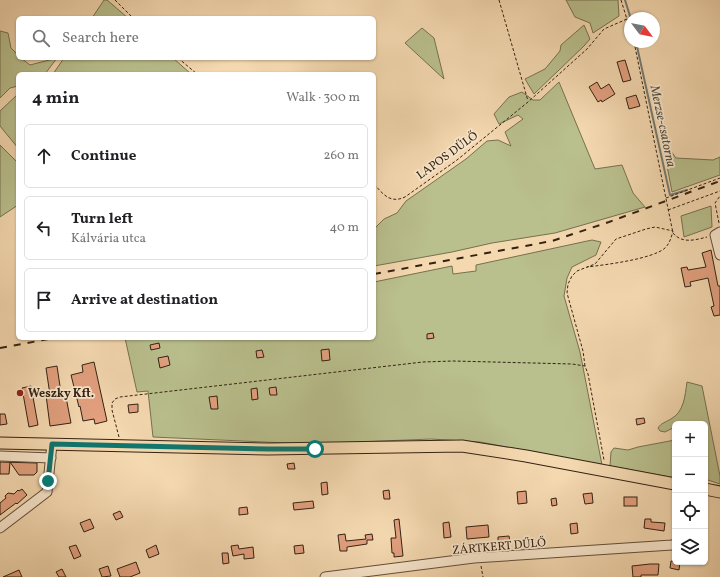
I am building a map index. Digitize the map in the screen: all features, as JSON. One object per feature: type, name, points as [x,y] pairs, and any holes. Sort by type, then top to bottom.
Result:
[{"type":"main road","points":[[0,443],[268,449],[462,446],[526,456],[672,483]]},
{"type":"main road","points":[[708,490],[720,492]]},
{"type":"street","points":[[718,231],[720,255]]},
{"type":"street","points":[[0,528],[47,492],[52,444]]},
{"type":"street","points":[[0,456],[51,458]]},
{"type":"street","name":"ZÁRTKERT DŰLŐ","points":[[325,577],[480,558],[672,545]]},
{"type":"path","points":[[115,0],[131,16]]},
{"type":"path","points":[[498,0],[528,102]]},
{"type":"path","points":[[621,0],[625,12]]},
{"type":"path","name":"LAPOS DŰLŐ","points":[[376,186],[386,196],[392,199],[400,199],[405,196],[457,160],[528,102],[587,49],[604,29],[624,20]]},
{"type":"path","points":[[635,48],[668,210],[673,231],[677,237],[686,240],[696,240],[718,231],[715,203],[720,196]]},
{"type":"path","points":[[180,60],[195,72]]},
{"type":"path","points":[[666,198],[720,178]]},
{"type":"path","points":[[668,210],[720,191]]},
{"type":"path","points":[[605,471],[588,374],[567,293],[568,284],[572,276],[577,271],[595,264],[616,240],[655,227],[673,231]]},
{"type":"path","points":[[587,267],[616,263],[655,254],[668,244],[673,231]]},
{"type":"path","points":[[121,446],[112,410],[112,403],[115,399],[120,397],[423,362],[524,362],[585,366]]},
{"type":"path","points":[[480,558],[483,577]]},
{"type":"green space","points":[[104,0],[107,0],[126,16],[93,16]]},
{"type":"green space","points":[[566,0],[618,0],[619,16],[593,33],[590,23],[575,17]]},
{"type":"green space","points":[[584,25],[590,39],[534,94],[525,79],[545,69],[560,51],[561,45]]},
{"type":"green space","points":[[422,28],[434,38],[444,79],[405,43]]},
{"type":"green space","points":[[0,31],[8,33],[11,48],[16,53],[16,60],[24,60],[30,65],[56,60],[46,72],[16,72],[16,86],[10,88],[0,98]]},
{"type":"green space","points":[[63,60],[175,60],[189,72],[54,72]]},
{"type":"green space","points":[[559,82],[595,169],[622,165],[633,193],[645,207],[555,233],[492,243],[376,266],[376,227],[384,219],[397,213],[406,201],[466,159],[487,141],[498,140],[511,146],[505,132],[523,119],[518,115],[499,124],[494,114],[509,97],[522,92],[533,100],[540,100]]},
{"type":"green space","points":[[16,96],[16,146],[0,126],[0,111]]},
{"type":"green space","points":[[662,139],[676,158],[713,160],[720,157],[720,175],[672,192]]},
{"type":"green space","points":[[0,145],[16,161],[16,206],[0,217]]},
{"type":"green space","points":[[711,206],[712,227],[684,237],[681,216]]},
{"type":"green space","points":[[592,240],[601,242],[596,255],[572,267],[567,278],[564,296],[580,352],[602,465],[480,442],[431,439],[309,444],[153,437],[148,391],[137,392],[125,340],[376,340],[376,282],[452,266],[453,274],[476,271],[476,265]]},
{"type":"green space","points":[[687,382],[702,386],[720,476],[720,484],[708,480],[708,421],[672,421],[672,428],[665,432],[660,431],[658,428],[679,412]]},
{"type":"green space","points":[[672,441],[672,477],[610,466],[611,452],[614,448],[628,450]]},
{"type":"building","points":[[625,60],[631,80],[623,82],[617,62]]},
{"type":"building","points":[[597,82],[601,89],[609,84],[615,94],[602,102],[601,100],[598,102],[589,87]]},
{"type":"building","points":[[636,95],[640,106],[629,109],[626,98]]},
{"type":"building","points":[[711,250],[718,286],[720,286],[720,315],[714,316],[711,307],[714,306],[708,278],[690,282],[691,286],[685,287],[681,268],[687,267],[688,270],[706,267],[702,253]]},
{"type":"building","points":[[433,333],[434,338],[427,339],[427,334]]},
{"type":"building","points":[[159,343],[160,348],[151,350],[150,345]]},
{"type":"building","points":[[329,349],[330,360],[322,361],[321,350]]},
{"type":"building","points":[[262,350],[264,357],[257,358],[256,351]]},
{"type":"building","points":[[168,356],[170,365],[160,368],[158,358]]},
{"type":"building","points":[[94,362],[107,421],[95,424],[94,419],[83,421],[71,375],[83,372],[82,365]]},
{"type":"building","points":[[57,366],[61,393],[65,392],[71,423],[50,426],[46,395],[50,395],[46,368]]},
{"type":"building","points":[[31,386],[38,425],[29,427],[22,388]]},
{"type":"building","points":[[276,387],[277,395],[270,395],[269,388]]},
{"type":"building","points":[[257,388],[258,399],[252,400],[251,389]]},
{"type":"building","points":[[217,396],[218,409],[211,409],[209,397]]},
{"type":"building","points":[[138,404],[138,412],[129,413],[128,405]]},
{"type":"building","points":[[0,414],[5,414],[7,424],[0,425]]},
{"type":"building","points":[[644,418],[645,423],[637,425],[636,419]]},
{"type":"building","points":[[0,462],[10,462],[9,474],[0,474]]},
{"type":"building","points":[[10,462],[37,463],[37,472],[34,475],[19,475]]},
{"type":"building","points":[[294,463],[295,469],[288,469],[287,464]]},
{"type":"building","points":[[327,482],[328,494],[322,495],[321,483]]},
{"type":"building","points":[[22,489],[27,495],[17,504],[16,503],[0,515],[0,503],[6,498],[5,496],[8,493],[14,494],[18,490],[19,491]]},
{"type":"building","points":[[389,490],[390,499],[384,499],[383,491]]},
{"type":"building","points":[[526,491],[527,503],[518,504],[517,492]]},
{"type":"building","points":[[592,493],[593,503],[585,504],[583,494]]},
{"type":"building","points":[[624,497],[637,497],[637,506],[624,506]]},
{"type":"building","points":[[556,498],[557,505],[552,506],[551,499]]},
{"type":"building","points":[[313,501],[314,508],[294,510],[293,503]]},
{"type":"building","points":[[247,507],[248,514],[239,515],[239,508]]},
{"type":"building","points":[[120,511],[123,517],[116,520],[113,514]]},
{"type":"building","points":[[90,519],[94,528],[84,532],[80,523]]},
{"type":"building","points":[[399,519],[403,556],[394,557],[394,553],[392,553],[391,538],[396,538],[394,520]]},
{"type":"building","points":[[645,519],[651,519],[651,522],[665,523],[664,531],[644,528]]},
{"type":"building","points":[[449,522],[451,537],[444,538],[443,523]]},
{"type":"building","points":[[577,523],[578,533],[571,534],[570,524]]},
{"type":"building","points":[[488,525],[489,537],[467,539],[466,527]]},
{"type":"building","points":[[345,534],[346,541],[366,539],[365,535],[372,534],[373,540],[367,540],[367,544],[347,547],[347,551],[340,551],[338,535]]},
{"type":"building","points":[[509,536],[510,542],[498,543],[498,537]]},
{"type":"building","points":[[76,545],[81,556],[74,559],[69,547]]},
{"type":"building","points":[[156,545],[159,554],[149,558],[146,550]]},
{"type":"building","points":[[238,545],[239,549],[253,547],[254,558],[244,559],[244,554],[233,556],[231,546]]},
{"type":"building","points":[[303,545],[304,553],[295,554],[294,546]]},
{"type":"building","points":[[222,553],[228,553],[229,563],[223,564]]},
{"type":"building","points":[[671,561],[672,565],[680,565],[679,570],[670,568]]},
{"type":"building","points":[[136,562],[140,573],[130,577],[120,577],[117,569]]},
{"type":"building","points":[[659,564],[658,575],[641,575],[641,577],[633,577],[632,566]]},
{"type":"building","points":[[108,566],[111,576],[102,577],[99,569]]},
{"type":"building","points":[[62,569],[66,577],[59,577],[56,572]]},
{"type":"building","points":[[19,570],[22,577],[3,577]]},
{"type":"waterway","name":"Merzse-csatorna","points":[[625,0],[629,12]]},
{"type":"waterway","name":"Merzse-csatorna","points":[[637,48],[670,195],[687,190]]},
{"type":"railway","points":[[376,274],[552,241],[609,222],[720,181]]},
{"type":"railway","points":[[0,348],[43,340]]},
{"type":"place","name":"Weszky Kft.","points":[[20,393]]},
{"type":"route","points":[[48,481],[52,444],[315,449]]}]
